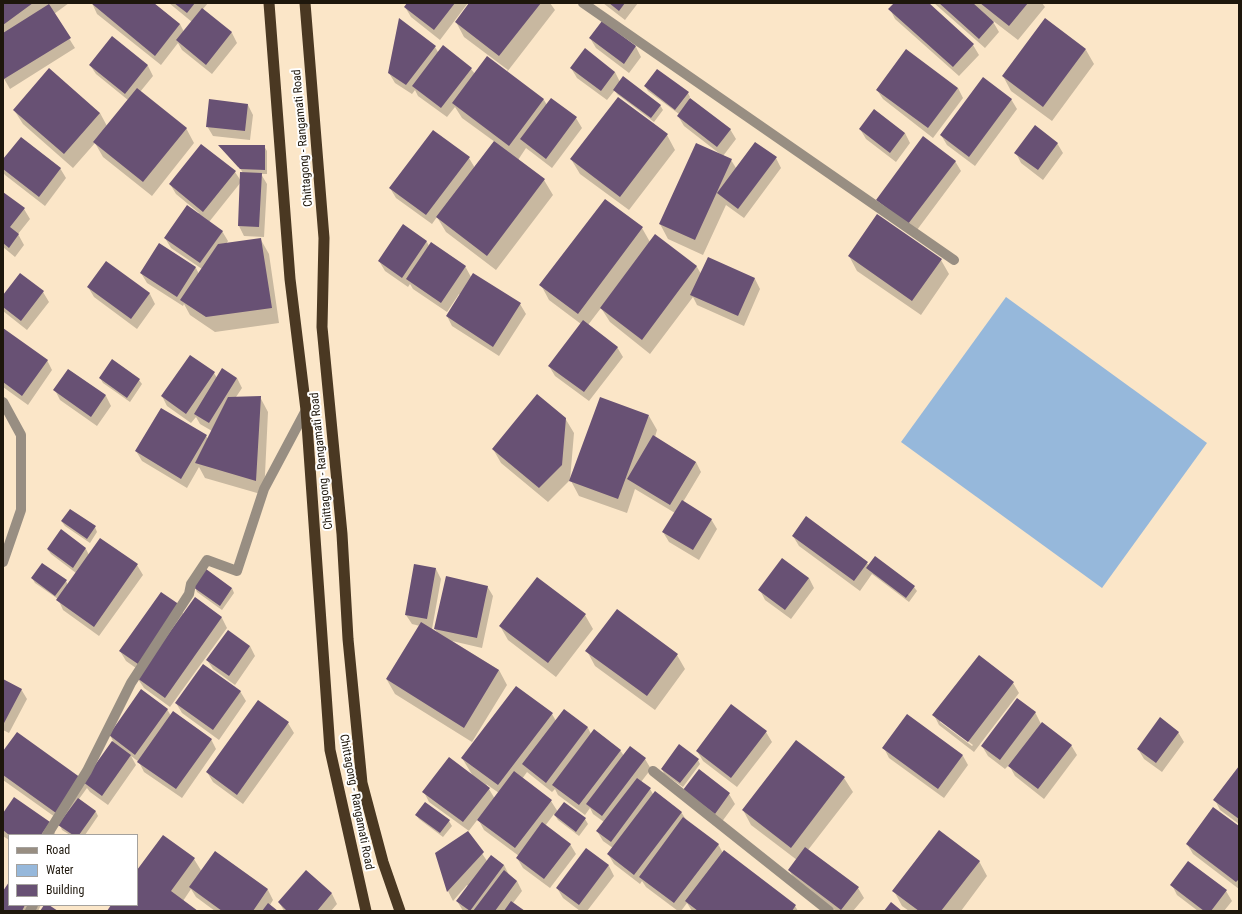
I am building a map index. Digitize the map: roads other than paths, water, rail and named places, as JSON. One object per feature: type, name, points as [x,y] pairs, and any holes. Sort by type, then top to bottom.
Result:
[{"type":"highway","name":"Chittagong - Rangamati Road","points":[[269,3],[290,279],[306,410],[330,750],[366,911]]},
{"type":"highway","name":"Chittagong - Rangamati Road","points":[[305,3],[324,238],[322,327],[342,534],[348,639],[362,784],[382,862],[400,911]]},
{"type":"street","points":[[583,3],[954,260]]},
{"type":"street","points":[[3,402],[21,435],[21,510],[3,562]]},
{"type":"street","points":[[47,834],[87,771],[131,683],[189,594],[191,584],[207,560],[237,571],[264,489],[306,410]]},
{"type":"street","points":[[653,771],[829,911]]},
{"type":"water","points":[[1006,297],[1207,443],[1102,588],[901,442]]}]
